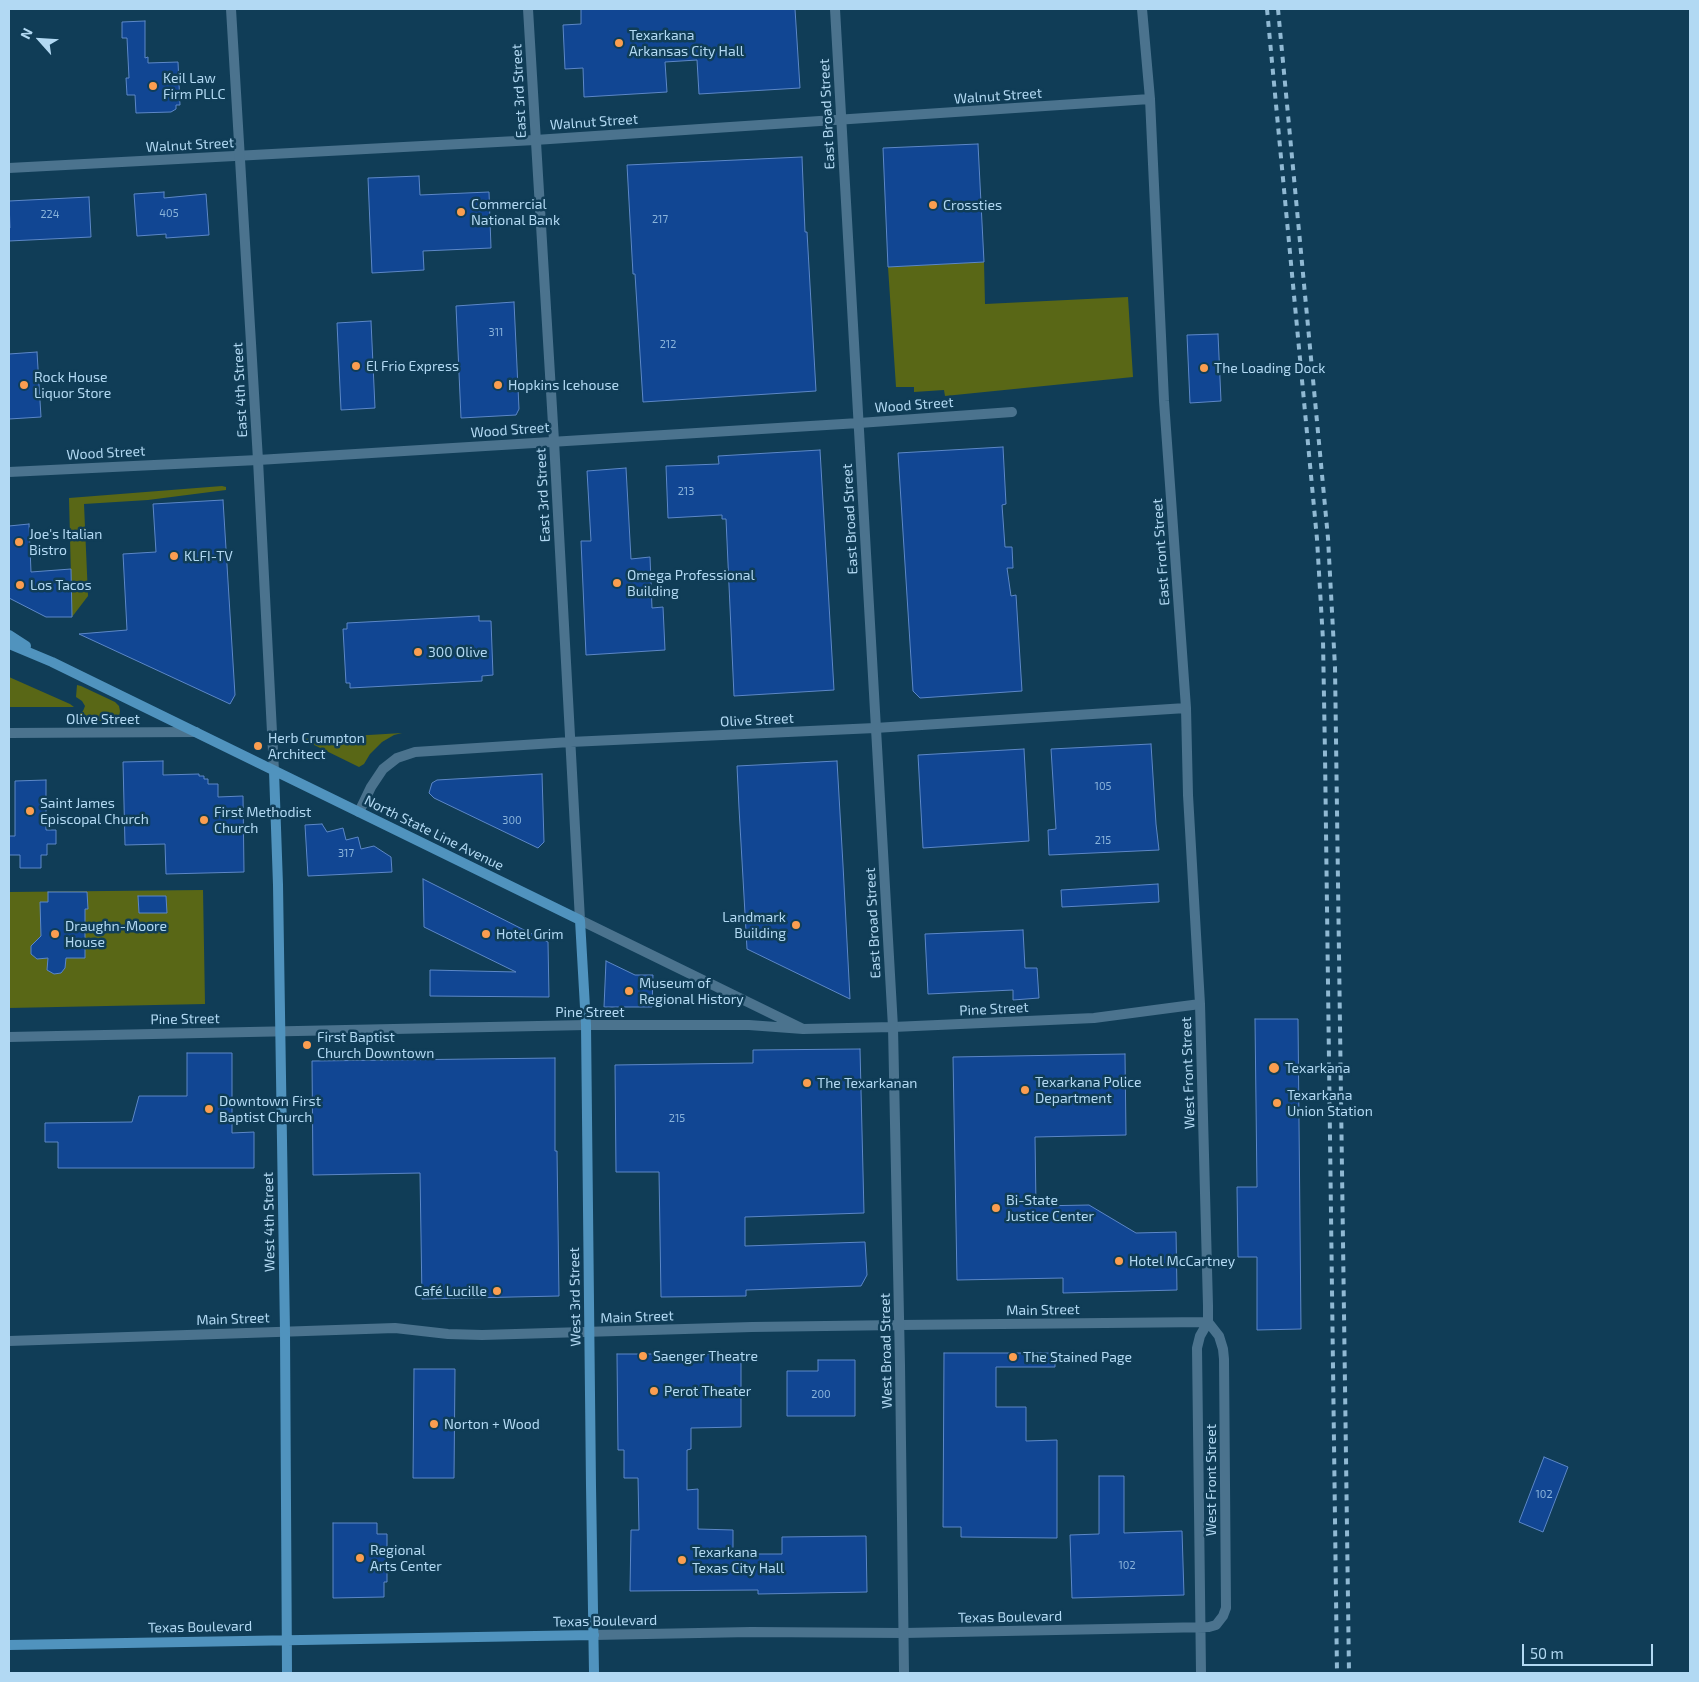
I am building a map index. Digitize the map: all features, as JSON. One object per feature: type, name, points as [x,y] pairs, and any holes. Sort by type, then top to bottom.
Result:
[{"type":"main road","name":"North State Line Avenue","points":[[9,635],[52,662]]},
{"type":"main road","name":"North State Line Avenue","points":[[9,644],[52,662],[580,920]]},
{"type":"main road","name":"West 4th Street","points":[[274,771],[285,1332],[288,1673]]},
{"type":"main road","name":"West 3rd Street","points":[[580,920],[586,1025],[594,1673]]},
{"type":"main road","name":"Texas Boulevard","points":[[9,1645],[594,1635]]},
{"type":"street","name":"East 4th Street","points":[[231,9],[258,460],[274,771]]},
{"type":"street","name":"East 3rd Street","points":[[528,9],[580,920]]},
{"type":"street","name":"East Broad Street","points":[[835,9],[893,1027]]},
{"type":"street","name":"East Front Street","points":[[1142,9],[1150,99],[1164,401],[1186,708],[1188,795],[1200,1004]]},
{"type":"street","name":"Walnut Street","points":[[9,168],[535,140],[1150,99]]},
{"type":"street","name":"Wood Street","points":[[9,472],[258,460],[1012,412]]},
{"type":"street","name":"Olive Street","points":[[359,812],[371,787],[383,769],[397,758],[415,752],[570,742],[875,728],[1186,708]]},
{"type":"street","name":"Olive Street","points":[[9,733],[196,732]]},
{"type":"street","name":"North State Line Avenue","points":[[580,920],[803,1029]]},
{"type":"street","name":"Pine Street","points":[[9,1037],[586,1025],[749,1025],[803,1029],[893,1027],[1094,1018],[1200,1004]]},
{"type":"street","name":"West Front Street","points":[[1200,1004],[1208,1322],[1200,1336],[1197,1348],[1202,1673]]},
{"type":"street","name":"West Broad Street","points":[[893,1027],[900,1325],[904,1673]]},
{"type":"street","name":"West Front Street","points":[[1201,1628],[1210,1628],[1216,1625],[1226,1608],[1224,1349],[1219,1336],[1208,1322]]},
{"type":"street","name":"Main Street","points":[[9,1340],[395,1328],[448,1334],[759,1327],[1208,1322]]},
{"type":"street","name":"Texas Boulevard","points":[[594,1635],[751,1632],[904,1633],[1201,1628]]},
{"type":"green space","points":[[984,262],[985,304],[1128,297],[1133,377],[945,396],[944,390],[914,392],[914,387],[896,387],[888,267]]},
{"type":"green space","points":[[226,487],[226,490],[148,500],[84,504],[88,596],[72,617],[69,498]]},
{"type":"green space","points":[[9,677],[70,704],[74,707],[9,707]]},
{"type":"green space","points":[[77,685],[115,702],[119,706],[119,718],[113,721],[85,721],[80,719],[78,715],[85,706],[76,697]]},
{"type":"green space","points":[[402,733],[382,742],[370,754],[364,764],[359,767],[302,739]]},
{"type":"green space","points":[[203,890],[205,1004],[9,1008],[9,892]]},
{"type":"building","points":[[581,9],[795,9],[800,88],[699,94],[697,60],[665,62],[667,92],[584,97],[583,68],[565,69],[563,25],[581,24]]},
{"type":"building","name":"Keil Law Firm PLLC","points":[[145,21],[145,58],[148,57],[148,63],[178,62],[180,105],[176,105],[176,109],[171,112],[136,113],[135,95],[127,95],[126,78],[129,78],[127,38],[122,38],[122,22]]},
{"type":"building","name":"Crossties","points":[[978,144],[984,262],[888,267],[883,148]]},
{"type":"building","points":[[802,157],[816,391],[643,402],[627,165]]},
{"type":"building","name":"Commercial National Bank","points":[[419,176],[420,195],[489,192],[491,248],[423,251],[424,270],[372,273],[368,178]]},
{"type":"building","points":[[164,192],[164,198],[206,194],[209,235],[166,238],[166,234],[137,236],[134,194]]},
{"type":"building","points":[[89,197],[91,237],[9,241],[9,201]]},
{"type":"building","points":[[514,302],[519,409],[516,415],[461,418],[456,306]]},
{"type":"building","name":"El Frio Express","points":[[371,321],[375,408],[341,410],[337,323]]},
{"type":"building","name":"The Loading Dock","points":[[1218,334],[1221,401],[1190,403],[1187,335]]},
{"type":"building","name":"Rock House Liquor Store","points":[[37,352],[41,417],[9,419],[9,354]]},
{"type":"building","points":[[1003,447],[1006,504],[1002,505],[1005,547],[1012,547],[1013,568],[1007,568],[1011,596],[1016,595],[1022,691],[920,698],[913,691],[898,453]]},
{"type":"building","points":[[820,450],[834,690],[734,696],[726,519],[722,519],[722,515],[668,518],[666,466],[719,464],[718,456]]},
{"type":"building","name":"Omega Professional Building","points":[[626,468],[631,559],[650,557],[652,608],[663,607],[665,650],[586,655],[581,541],[591,541],[587,471]]},
{"type":"building","points":[[223,500],[235,695],[230,704],[79,634],[127,630],[123,554],[156,552],[153,504]]},
{"type":"building","points":[[29,524],[31,572],[71,569],[72,617],[46,617],[9,598],[9,526]]},
{"type":"building","name":"300 Olive","points":[[479,616],[479,621],[491,621],[493,675],[482,676],[482,681],[350,688],[350,683],[346,683],[343,629],[347,629],[347,623]]},
{"type":"building","points":[[1151,744],[1159,850],[1049,855],[1048,830],[1056,829],[1051,749]]},
{"type":"building","points":[[1024,749],[1029,841],[923,848],[918,755]]},
{"type":"building","name":"First Methodist Church","points":[[163,761],[163,775],[199,774],[199,776],[204,776],[204,779],[208,779],[208,784],[218,784],[218,797],[243,796],[244,872],[166,874],[165,844],[125,845],[123,762]]},
{"type":"building","points":[[837,761],[850,999],[747,949],[739,808],[737,766]]},
{"type":"building","points":[[542,774],[544,842],[538,848],[434,798],[429,793],[432,783],[437,780]]},
{"type":"building","name":"Saint James Episcopal Church","points":[[46,780],[46,830],[56,830],[56,844],[47,844],[47,855],[41,855],[41,868],[20,868],[20,855],[9,855],[9,836],[15,836],[15,781]]},
{"type":"building","points":[[322,824],[327,832],[343,828],[346,840],[358,837],[361,849],[374,846],[391,857],[392,872],[308,876],[305,825]]},
{"type":"building","name":"Hotel Grim","points":[[423,879],[548,942],[549,997],[430,996],[430,970],[516,972],[424,927]]},
{"type":"building","points":[[1158,884],[1159,902],[1062,907],[1061,890]]},
{"type":"building","name":"Draughn-Moore House","points":[[48,892],[87,892],[88,909],[85,909],[85,958],[66,958],[65,968],[61,973],[54,974],[47,970],[48,958],[37,959],[31,954],[31,946],[41,936],[40,902],[48,902]]},
{"type":"building","points":[[138,896],[166,896],[167,913],[139,913]]},
{"type":"building","points":[[1023,930],[1025,968],[1037,968],[1039,998],[1013,1000],[1013,990],[928,994],[925,934]]},
{"type":"building","name":"Museum of Regional History","points":[[606,961],[635,975],[653,975],[652,1007],[604,1007]]},
{"type":"building","name":"Texarkana Union Station","points":[[1255,1019],[1298,1019],[1301,1329],[1257,1330],[1257,1257],[1238,1257],[1237,1187],[1257,1187]]},
{"type":"building","points":[[860,1049],[864,1213],[745,1217],[745,1246],[865,1242],[867,1275],[861,1286],[746,1290],[746,1296],[661,1297],[659,1172],[616,1172],[615,1065],[753,1063],[753,1050]]},
{"type":"building","name":"Downtown First Baptist Church","points":[[187,1053],[232,1053],[232,1133],[254,1132],[254,1168],[58,1168],[58,1142],[45,1142],[45,1123],[132,1122],[139,1096],[187,1096]]},
{"type":"building","name":"Bi-State Justice Center","points":[[1125,1054],[1126,1135],[1035,1137],[1036,1206],[1089,1205],[1136,1233],[1176,1232],[1177,1290],[1063,1293],[1063,1278],[957,1280],[953,1057]]},
{"type":"building","points":[[555,1058],[555,1151],[557,1151],[559,1296],[422,1299],[420,1173],[313,1175],[312,1061]]},
{"type":"building","points":[[944,1353],[1055,1353],[1055,1367],[996,1367],[996,1407],[1026,1407],[1026,1441],[1057,1440],[1057,1538],[961,1537],[961,1527],[943,1527]]},
{"type":"building","points":[[617,1354],[741,1354],[741,1427],[691,1428],[691,1449],[687,1450],[687,1490],[698,1489],[698,1529],[733,1530],[733,1554],[782,1554],[782,1537],[866,1536],[867,1592],[758,1594],[758,1590],[630,1591],[631,1530],[639,1530],[638,1478],[624,1478],[624,1450],[618,1450]]},
{"type":"building","points":[[818,1360],[855,1360],[855,1416],[787,1416],[787,1371],[818,1371]]},
{"type":"building","name":"Norton + Wood","points":[[414,1369],[455,1369],[454,1478],[413,1478]]},
{"type":"building","points":[[1544,1457],[1568,1467],[1543,1532],[1519,1522]]},
{"type":"building","points":[[1099,1476],[1124,1476],[1124,1533],[1182,1531],[1184,1595],[1072,1598],[1070,1535],[1099,1534]]},
{"type":"building","name":"Regional Arts Center","points":[[333,1523],[377,1523],[377,1534],[387,1534],[387,1582],[384,1582],[384,1597],[333,1598]]},
{"type":"railway","points":[[1267,9],[1317,539],[1323,640],[1337,1673]]},
{"type":"railway","points":[[1278,9],[1328,538],[1335,667],[1349,1673]]},
{"type":"place","name":"Texarkana Arkansas City Hall","points":[[619,43]]},
{"type":"place","name":"Keil Law Firm PLLC","points":[[153,86]]},
{"type":"place","name":"Crossties","points":[[933,205]]},
{"type":"place","name":"Commercial National Bank","points":[[461,212]]},
{"type":"place","name":"El Frio Express","points":[[356,366]]},
{"type":"place","name":"The Loading Dock","points":[[1204,368]]},
{"type":"place","name":"Rock House Liquor Store","points":[[24,385]]},
{"type":"place","name":"Hopkins Icehouse","points":[[498,385]]},
{"type":"place","name":"Joe's Italian Bistro","points":[[19,542]]},
{"type":"place","name":"KLFI-TV","points":[[174,556]]},
{"type":"place","name":"Omega Professional Building","points":[[617,583]]},
{"type":"place","name":"Los Tacos","points":[[20,585]]},
{"type":"place","name":"300 Olive","points":[[418,652]]},
{"type":"place","name":"Herb Crumpton Architect","points":[[258,746]]},
{"type":"place","name":"Saint James Episcopal Church","points":[[30,811]]},
{"type":"place","name":"First Methodist Church","points":[[204,820]]},
{"type":"place","name":"Landmark Building","points":[[796,925]]},
{"type":"place","name":"Draughn-Moore House","points":[[55,934]]},
{"type":"place","name":"Hotel Grim","points":[[486,934]]},
{"type":"place","name":"Museum of Regional History","points":[[629,991]]},
{"type":"place","name":"First Baptist Church Downtown","points":[[307,1045]]},
{"type":"place","name":"Texarkana","points":[[1274,1068]]},
{"type":"place","name":"The Texarkanan","points":[[807,1083]]},
{"type":"place","name":"Texarkana Police Department","points":[[1025,1090]]},
{"type":"place","name":"Texarkana Union Station","points":[[1277,1103]]},
{"type":"place","name":"Downtown First Baptist Church","points":[[209,1109]]},
{"type":"place","name":"Bi-State Justice Center","points":[[996,1208]]},
{"type":"place","name":"Hotel McCartney","points":[[1119,1261]]},
{"type":"place","name":"Café Lucille","points":[[497,1291]]},
{"type":"place","name":"Saenger Theatre","points":[[643,1356]]},
{"type":"place","name":"The Stained Page","points":[[1013,1357]]},
{"type":"place","name":"Perot Theater","points":[[654,1391]]},
{"type":"place","name":"Norton + Wood","points":[[434,1424]]},
{"type":"place","name":"Regional Arts Center","points":[[360,1558]]},
{"type":"place","name":"Texarkana Texas City Hall","points":[[682,1560]]}]
